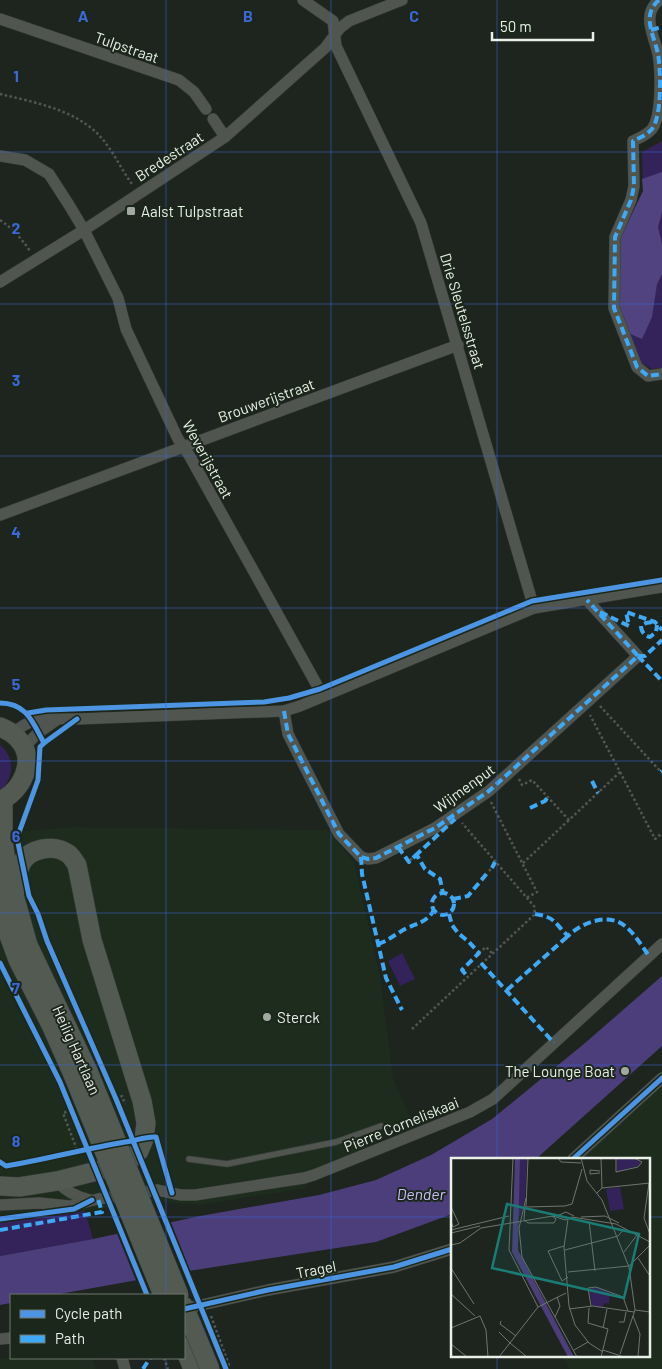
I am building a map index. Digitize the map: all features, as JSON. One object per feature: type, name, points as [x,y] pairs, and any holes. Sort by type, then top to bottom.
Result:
[{"type":"main road","name":"Heilig Hartlaan","points":[[12,736],[27,765],[24,777],[16,789],[1,800],[3,840],[10,891],[7,890],[3,925],[18,960],[51,1025],[81,1074],[163,1294]]},
{"type":"main road","points":[[0,1186],[19,1187],[57,1181],[117,1166],[132,1158],[143,1141],[146,1123],[142,1101],[92,940],[77,865],[67,853],[60,850],[47,848],[35,852],[21,864],[7,890]]},
{"type":"main road","name":"Heilig Hartlaan","points":[[7,890],[81,1074],[180,1294]]},
{"type":"main road","points":[[185,1309],[222,1367]]},
{"type":"main road","points":[[185,1349],[193,1369]]},
{"type":"street","name":"Drie Sleutelsstraat","points":[[303,0],[333,21],[336,46],[421,223],[534,608]]},
{"type":"street","name":"Bredestraat","points":[[0,282],[84,230],[225,137],[325,48],[335,33],[349,21],[402,0]]},
{"type":"street","points":[[659,0],[652,9],[649,25],[659,62],[659,117],[650,132],[632,141],[634,186],[631,200],[615,237],[614,308],[637,367],[648,376],[662,374]]},
{"type":"street","name":"Tulpstraat","points":[[0,19],[179,80],[194,92],[206,109]]},
{"type":"street","points":[[213,120],[225,137]]},
{"type":"street","name":"Weverijstraat","points":[[0,156],[25,160],[48,174],[84,230],[118,298],[126,329],[182,447],[322,696]]},
{"type":"street","name":"Brouwerijstraat","points":[[0,515],[458,345]]},
{"type":"street","points":[[12,736],[17,730],[33,721],[46,718],[284,710],[300,706],[534,608],[662,587]]},
{"type":"street","name":"Wijmenput","points":[[284,710],[288,734],[339,834],[361,857],[368,859],[376,858],[435,828],[487,793],[638,656],[587,600]]},
{"type":"street","points":[[12,736],[38,733],[58,719]]},
{"type":"street","name":"Pierre Corneliskaai","points":[[0,1205],[39,1203],[70,1206],[92,1200],[157,1190],[180,1195],[210,1193],[304,1178],[470,1112],[493,1099],[662,944]]},
{"type":"street","points":[[574,1158],[662,1078]]},
{"type":"street","points":[[57,1181],[76,1196],[92,1200]]},
{"type":"street","name":"Tragel","points":[[185,1307],[205,1308],[268,1290],[394,1267],[451,1249]]},
{"type":"lane","points":[[188,1159],[227,1164],[336,1142],[381,1126]]},
{"type":"path","points":[[0,94],[37,102],[70,115],[87,125],[107,144],[118,164],[139,194]]},
{"type":"path","points":[[0,220],[12,228],[22,239],[35,260]]},
{"type":"path","points":[[588,701],[620,772],[654,839],[662,833]]},
{"type":"path","points":[[588,701],[662,773]]},
{"type":"path","points":[[514,769],[522,785],[532,780],[569,820]]},
{"type":"path","points":[[523,864],[620,772]]},
{"type":"path","points":[[487,793],[537,892],[526,898]]},
{"type":"path","points":[[412,1029],[535,914],[534,906],[454,814]]},
{"type":"path","points":[[489,872],[492,868]]},
{"type":"path","points":[[479,953],[486,947],[492,953]]},
{"type":"path","points":[[112,1090],[120,1108]]},
{"type":"path","points":[[116,1099],[122,1096],[123,1100]]},
{"type":"path","points":[[68,1103],[74,1119]]},
{"type":"path","points":[[71,1110],[64,1113],[77,1150]]},
{"type":"path","points":[[67,1152],[86,1149]]},
{"type":"path","points":[[205,1308],[222,1367]]},
{"type":"shaded area","points":[[662,141],[662,368],[652,369],[641,363],[628,333],[621,237],[643,191],[642,152]]},
{"type":"shaded area","points":[[662,172],[662,212],[658,227],[662,244],[662,274],[657,284],[652,317],[642,339],[628,333],[618,305],[621,237],[643,191],[642,179]]},
{"type":"shaded area","points":[[0,745],[9,756],[11,768],[8,780],[0,791]]},
{"type":"shaded area","points":[[72,827],[327,830],[354,862],[380,975],[393,1078],[412,1123],[314,1175],[306,1188],[201,1205],[158,1202],[0,1222],[0,833]]},
{"type":"shaded area","points":[[402,953],[415,979],[400,986],[388,961]]},
{"type":"shaded area","points":[[662,1071],[662,1369],[570,1369],[561,1356],[650,1356],[650,1158],[571,1158]]},
{"type":"shaded area","points":[[85,1211],[93,1239],[0,1256],[0,1222]]},
{"type":"shaded area","points":[[10,1357],[10,1359],[92,1359],[96,1369],[0,1369],[0,1359]]},
{"type":"water","name":"Dender","points":[[662,976],[662,1046],[537,1158],[451,1158],[451,1214],[376,1242],[182,1272],[60,1294],[10,1294],[10,1303],[0,1305],[0,1256],[93,1239],[200,1216],[319,1195],[376,1180],[431,1155],[492,1119],[585,1043]]},
{"type":"pier","points":[[170,1220],[191,1273],[137,1283],[116,1231]]},
{"type":"marked path","points":[[659,0],[651,12],[650,19],[659,62],[658,114],[652,129],[633,141],[634,186],[631,200],[615,237],[614,308],[637,367],[648,376],[662,374]]},
{"type":"marked path","points":[[651,30],[662,27]]},
{"type":"marked path","points":[[284,711],[288,734],[339,834],[361,857],[368,859],[376,858],[435,828],[489,791],[638,656],[587,600]]},
{"type":"marked path","points":[[600,612],[629,626],[626,612],[655,622],[662,630]]},
{"type":"marked path","points":[[652,622],[641,626],[646,636],[650,637],[656,632],[657,625]]},
{"type":"marked path","points":[[638,656],[645,656],[662,640]]},
{"type":"marked path","points":[[638,656],[662,681]]},
{"type":"marked path","points":[[592,781],[598,793]]},
{"type":"marked path","points":[[530,808],[545,801],[548,797]]},
{"type":"marked path","points":[[415,856],[455,819]]},
{"type":"marked path","points":[[398,847],[409,862],[410,860]]},
{"type":"marked path","points":[[413,858],[415,856],[418,857],[425,869],[440,879],[443,893]]},
{"type":"marked path","points":[[361,857],[362,874],[386,978],[402,1010]]},
{"type":"marked path","points":[[492,868],[495,862]]},
{"type":"marked path","points":[[453,899],[468,896],[489,871]]},
{"type":"marked path","points":[[443,893],[451,896],[454,904],[451,912],[443,915],[435,912],[432,904],[435,896],[443,893]]},
{"type":"marked path","points":[[378,944],[425,920],[434,910]]},
{"type":"marked path","points":[[449,914],[452,925],[458,933],[479,953],[462,970],[467,976]]},
{"type":"marked path","points":[[535,914],[551,919],[568,936],[587,923],[603,920],[618,922],[632,932],[649,956]]},
{"type":"marked path","points":[[507,990],[568,936]]},
{"type":"marked path","points":[[481,963],[554,1043]]},
{"type":"marked path","points":[[0,1230],[102,1212],[98,1199]]},
{"type":"marked path","points":[[143,1369],[149,1359]]},
{"type":"cycle path","points":[[28,713],[46,710],[264,702],[289,698],[320,689],[532,601],[662,580]]},
{"type":"cycle path","points":[[0,703],[17,706],[23,710],[44,743]]},
{"type":"cycle path","points":[[77,719],[40,747],[38,780],[17,838],[29,896],[116,1099],[226,1369]]},
{"type":"cycle path","points":[[0,963],[60,1082],[147,1294]]},
{"type":"cycle path","points":[[574,1158],[662,1078]]},
{"type":"cycle path","points":[[0,1162],[6,1166],[156,1137],[172,1193]]},
{"type":"cycle path","points":[[0,1219],[74,1209],[92,1200]]},
{"type":"cycle path","points":[[185,1309],[268,1290],[394,1267],[451,1249]]},
{"type":"place","name":"Aalst Tulpstraat","points":[[131,211]]},
{"type":"place","name":"Sterck","points":[[267,1017]]},
{"type":"place","name":"The Lounge Boat","points":[[625,1071]]}]
